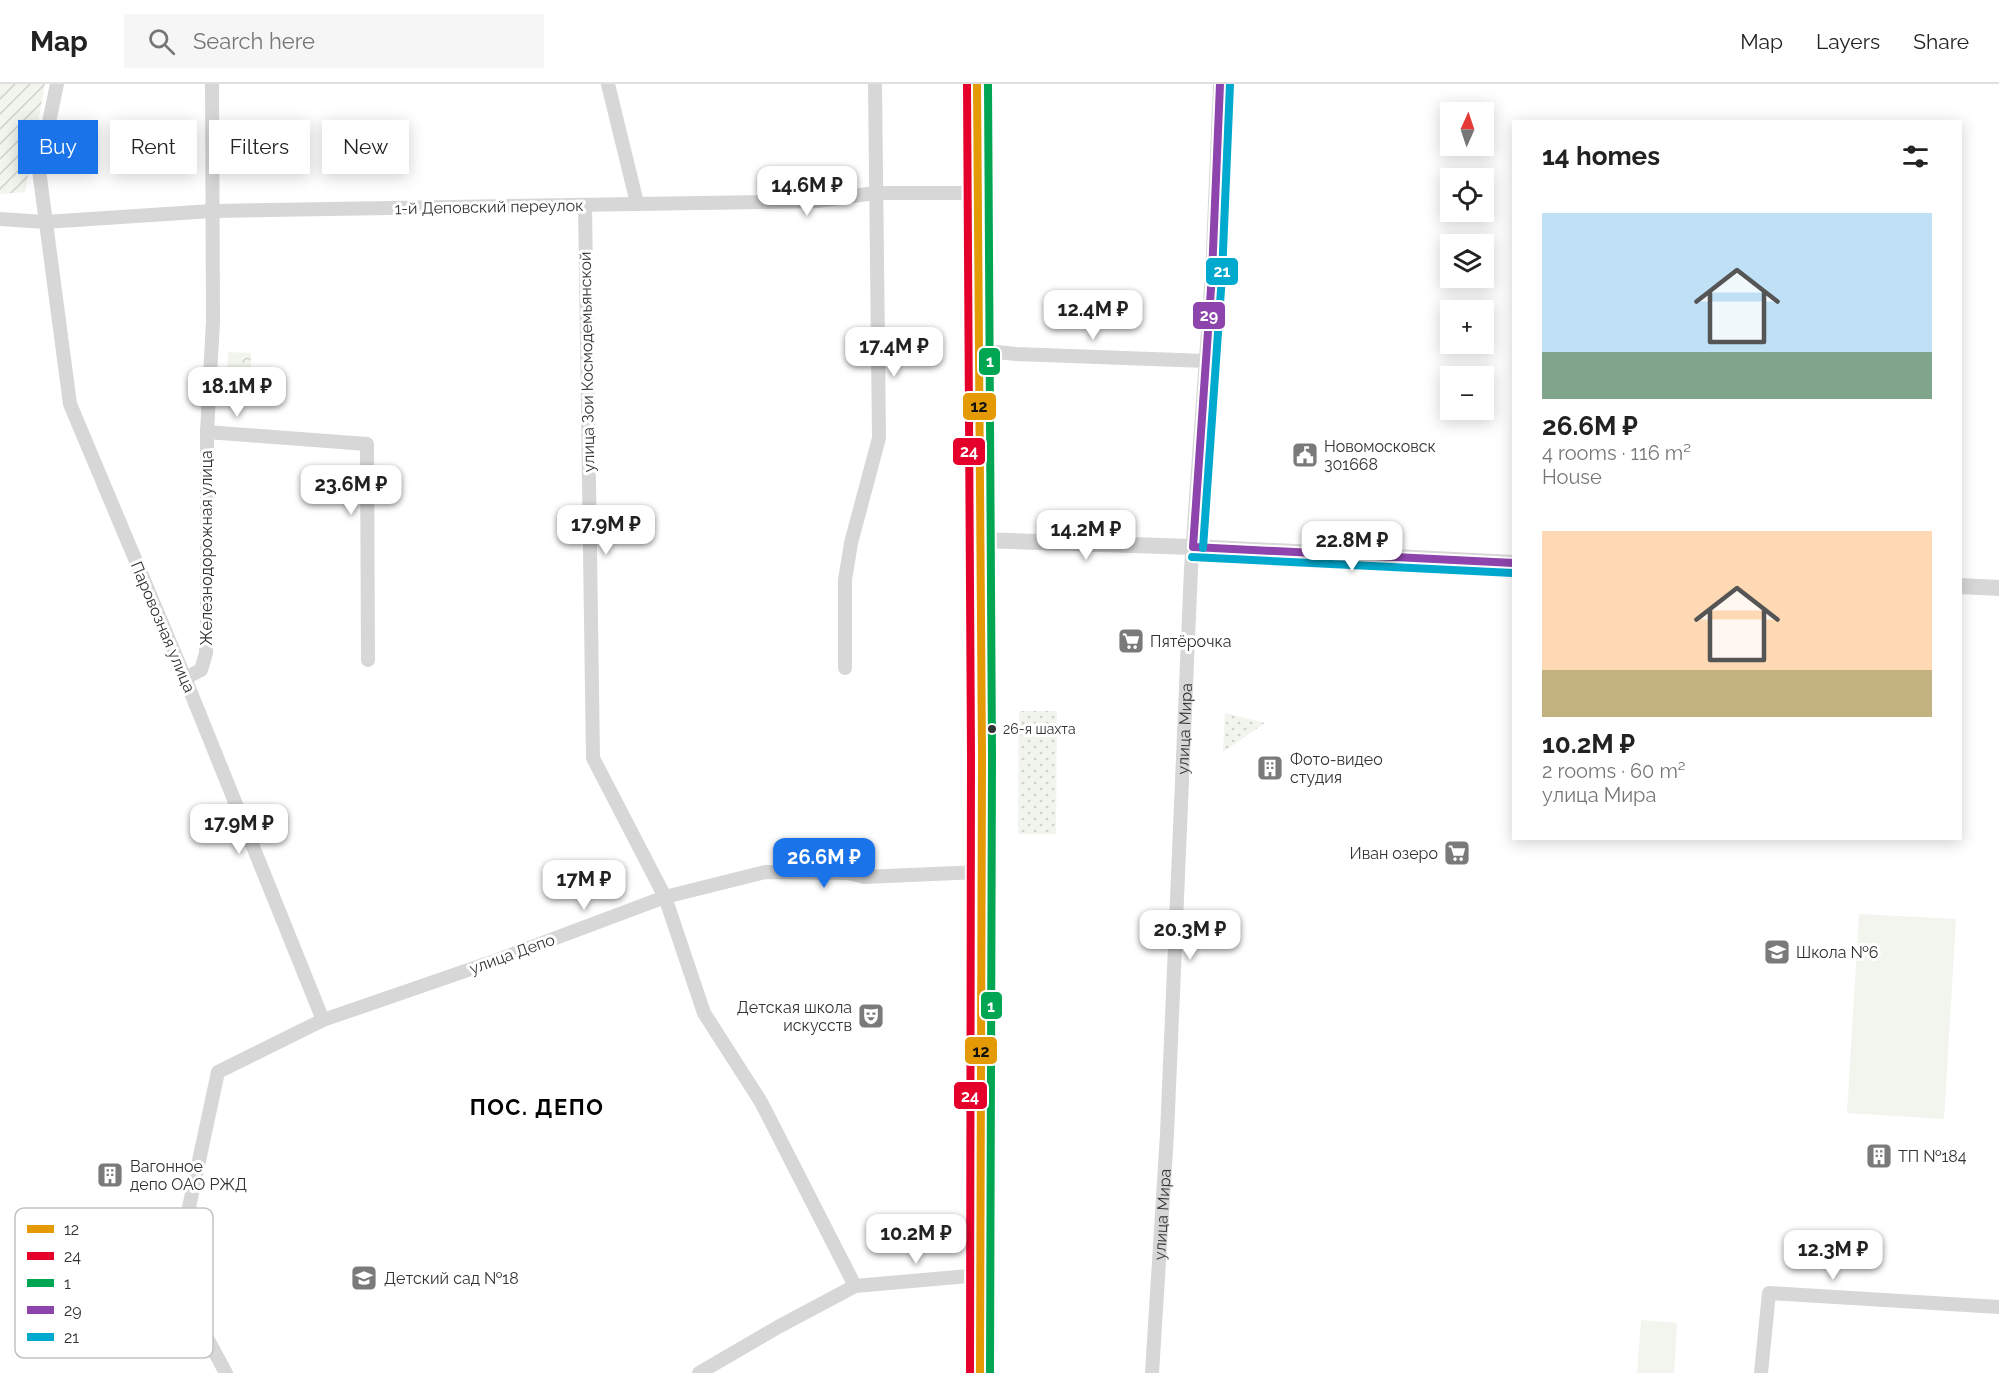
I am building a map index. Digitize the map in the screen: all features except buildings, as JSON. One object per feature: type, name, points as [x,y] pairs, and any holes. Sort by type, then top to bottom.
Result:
[{"type":"main road","points":[[976,84],[982,756],[980,1373]]},
{"type":"street","name":"Паровозная улица","points":[[57,84],[39,170],[70,404],[185,678],[323,1020]]},
{"type":"street","name":"Железнодорожная улица","points":[[185,678],[201,670],[206,653],[207,432],[213,321],[212,84]]},
{"type":"street","points":[[608,84],[637,203]]},
{"type":"street","points":[[845,668],[845,580],[851,543],[879,438],[875,84]]},
{"type":"street","name":"улица Мира","points":[[1152,1373],[1167,1134],[1191,569],[1212,274],[1220,84]]},
{"type":"street","name":"1-й Деповский переулок","points":[[0,219],[45,222],[212,211],[818,201],[875,193],[977,193]]},
{"type":"street","name":"улица Зои Космодемьянской","points":[[585,205],[593,758],[665,897]]},
{"type":"street","points":[[978,350],[1016,354],[1206,361]]},
{"type":"street","points":[[207,432],[366,444],[368,660]]},
{"type":"street","points":[[980,540],[1193,547],[1512,563]]},
{"type":"street","points":[[1962,586],[1999,588]]},
{"type":"street","name":"улица Депо","points":[[189,1208],[218,1072],[323,1020],[497,960],[665,897],[765,872],[848,873],[864,877],[980,872]]},
{"type":"street","points":[[665,897],[704,1013],[761,1102],[855,1286]]},
{"type":"street","points":[[699,1373],[855,1286],[980,1275]]},
{"type":"street","points":[[1761,1373],[1769,1293],[1999,1307]]},
{"type":"street","name":"улица Депо","points":[[213,1349],[226,1373]]},
{"type":"green space","points":[[0,84],[45,84],[38,120],[18,120],[18,174],[28,174],[25,192],[0,194]]},
{"type":"green space","points":[[228,352],[251,353],[250,388],[227,387]]},
{"type":"green space","points":[[1019,711],[1057,711],[1056,834],[1018,834]]},
{"type":"green space","points":[[1225,713],[1265,723],[1223,752]]},
{"type":"green space","points":[[1859,914],[1956,919],[1944,1119],[1847,1113]]},
{"type":"green space","points":[[1641,1320],[1677,1323],[1674,1373],[1637,1373]]},
{"type":"transit line","name":"24","points":[[967,84],[971,756],[970,1373]]},
{"type":"transit line","name":"12","points":[[977,84],[982,756],[980,1373]]},
{"type":"transit line","name":"1","points":[[988,84],[992,756],[990,1373]]},
{"type":"transit line","name":"29","points":[[1193,547],[1212,274],[1220,84]]},
{"type":"transit line","name":"21","points":[[1203,548],[1222,275],[1230,84]]},
{"type":"transit line","name":"29","points":[[1193,547],[1512,563]]},
{"type":"transit line","name":"21","points":[[1192,557],[1512,573]]},
{"type":"place","name":"Новомосковск 301668","points":[[1305,455]]},
{"type":"place","name":"Пятёрочка","points":[[1131,641]]},
{"type":"place","name":"26-я шахта","points":[[992,729]]},
{"type":"place","name":"Фото-видео студия","points":[[1270,768]]},
{"type":"place","name":"Иван озеро","points":[[1457,853]]},
{"type":"place","name":"Школа №6","points":[[1777,952]]},
{"type":"place","name":"Детская школа искусств","points":[[871,1016]]},
{"type":"place","name":"ТП №184","points":[[1879,1156]]},
{"type":"place","name":"Вагонное депо ОАО РЖД","points":[[110,1175]]},
{"type":"place","name":"Детский сад №18","points":[[364,1278]]},
{"type":"district","name":"ПОС. ДЕПО","points":[[537,1107]]}]
